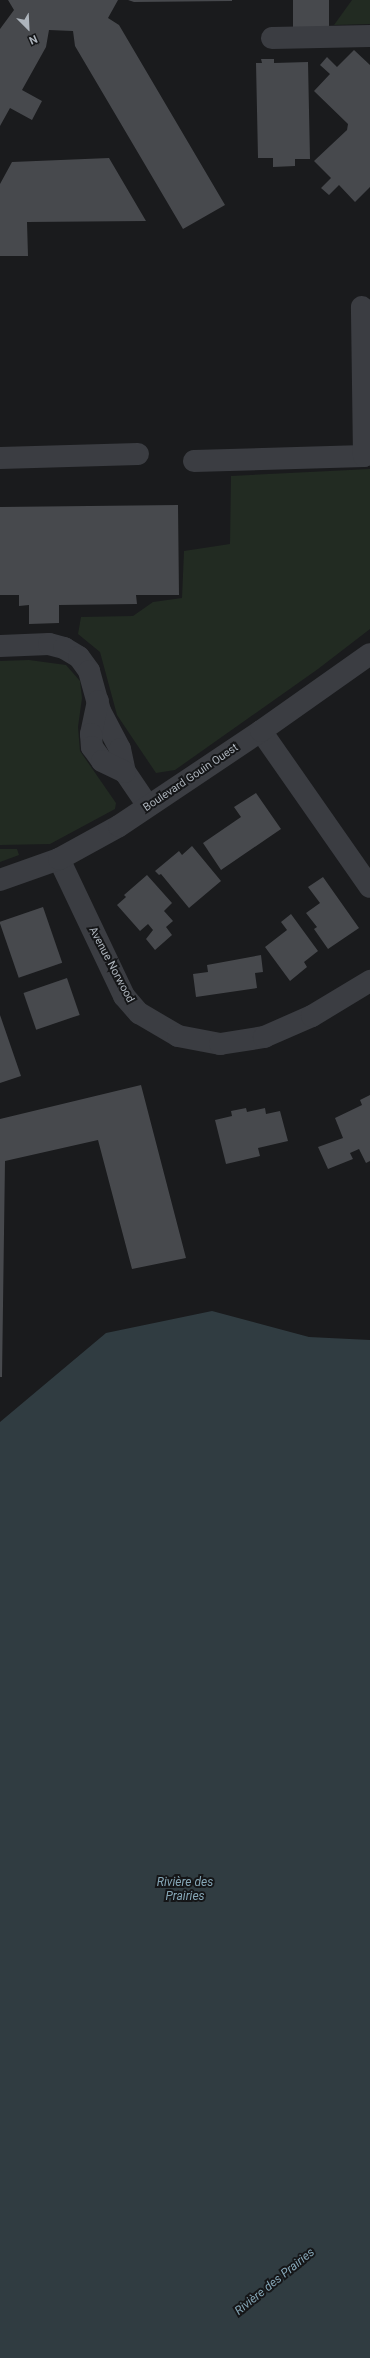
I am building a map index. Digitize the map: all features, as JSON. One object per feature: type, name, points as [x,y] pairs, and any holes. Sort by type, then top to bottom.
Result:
[{"type":"street","points":[[272,38],[370,36]]},
{"type":"street","points":[[194,461],[364,456],[362,307]]},
{"type":"street","points":[[0,458],[138,454]]},
{"type":"street","points":[[0,646],[49,644],[64,648],[78,657],[89,670],[98,702],[91,734],[92,747],[102,762],[125,772],[148,806]]},
{"type":"street","name":"Boulevard Gouin Ouest","points":[[0,880],[59,859],[102,836],[261,731],[370,654]]},
{"type":"street","points":[[261,731],[370,887]]},
{"type":"street","name":"Avenue Norwood","points":[[59,859],[124,996],[139,1013],[178,1036],[220,1044],[264,1037],[312,1016],[370,980]]},
{"type":"shaded area","points":[[352,0],[370,0],[370,24],[334,25]]},
{"type":"shaded area","points":[[370,469],[370,629],[318,669],[175,770],[156,773],[117,715],[100,652],[78,634],[81,617],[133,616],[153,602],[182,598],[184,551],[230,544],[231,476]]},
{"type":"shaded area","points":[[29,660],[66,665],[80,681],[82,698],[78,727],[80,751],[116,803],[115,809],[50,844],[0,845],[0,661]]},
{"type":"shaded area","points":[[0,849],[17,849],[19,855],[0,862]]},
{"type":"water","name":"Rivière des Prairies","points":[[212,1311],[309,1337],[370,1340],[370,2358],[0,2358],[0,1422],[106,1333]]},
{"type":"building","points":[[8,0],[118,0],[108,18],[119,25],[225,205],[183,229],[75,46],[73,31],[49,30],[46,47],[22,90],[42,101],[32,120],[10,108],[0,126],[0,29],[14,10]]},
{"type":"building","points":[[128,0],[232,0],[232,1],[134,2]]},
{"type":"building","points":[[293,0],[329,0],[329,27],[293,27]]},
{"type":"building","points":[[354,50],[370,65],[370,187],[355,202],[339,185],[329,195],[321,188],[331,178],[314,161],[347,130],[348,124],[314,91],[330,74],[320,65],[327,57],[337,67]]},
{"type":"building","points":[[261,59],[274,59],[274,63],[308,62],[310,159],[295,159],[295,166],[273,167],[273,158],[258,158],[256,63],[262,63]]},
{"type":"building","points":[[109,158],[146,221],[27,222],[28,256],[0,256],[0,184],[12,162]]},
{"type":"building","points":[[178,505],[179,595],[136,595],[137,604],[59,605],[59,623],[29,624],[29,605],[19,606],[19,595],[0,595],[0,507]]},
{"type":"building","points":[[256,793],[281,829],[221,870],[203,843],[241,817],[234,807]]},
{"type":"building","points":[[192,846],[221,881],[189,908],[161,874],[159,875],[155,871],[179,851],[182,855]]},
{"type":"building","points":[[147,875],[172,903],[164,911],[173,921],[166,927],[172,935],[155,950],[146,939],[153,930],[148,924],[140,931],[117,905],[126,897],[124,895]]},
{"type":"building","points":[[323,877],[359,928],[328,949],[314,929],[317,927],[306,913],[320,903],[308,887]]},
{"type":"building","points":[[43,907],[62,963],[19,978],[0,922]]},
{"type":"building","points":[[291,914],[318,951],[304,962],[307,967],[290,981],[265,947],[287,930],[281,922]]},
{"type":"building","points":[[261,955],[263,972],[255,973],[257,988],[196,997],[193,974],[208,972],[207,965]]},
{"type":"building","points":[[67,978],[80,1015],[36,1030],[24,993]]},
{"type":"building","points":[[0,1015],[21,1076],[0,1083]]},
{"type":"building","points":[[141,1085],[186,1258],[132,1269],[98,1140],[5,1161],[2,1377],[0,1377],[0,1119]]},
{"type":"building","points":[[370,1095],[370,1161],[366,1163],[359,1149],[350,1153],[353,1159],[328,1169],[318,1147],[343,1138],[335,1118],[362,1105],[360,1100]]},
{"type":"building","points":[[246,1108],[247,1112],[265,1108],[266,1114],[280,1111],[288,1141],[258,1148],[260,1156],[226,1164],[215,1120],[232,1116],[231,1111]]}]
